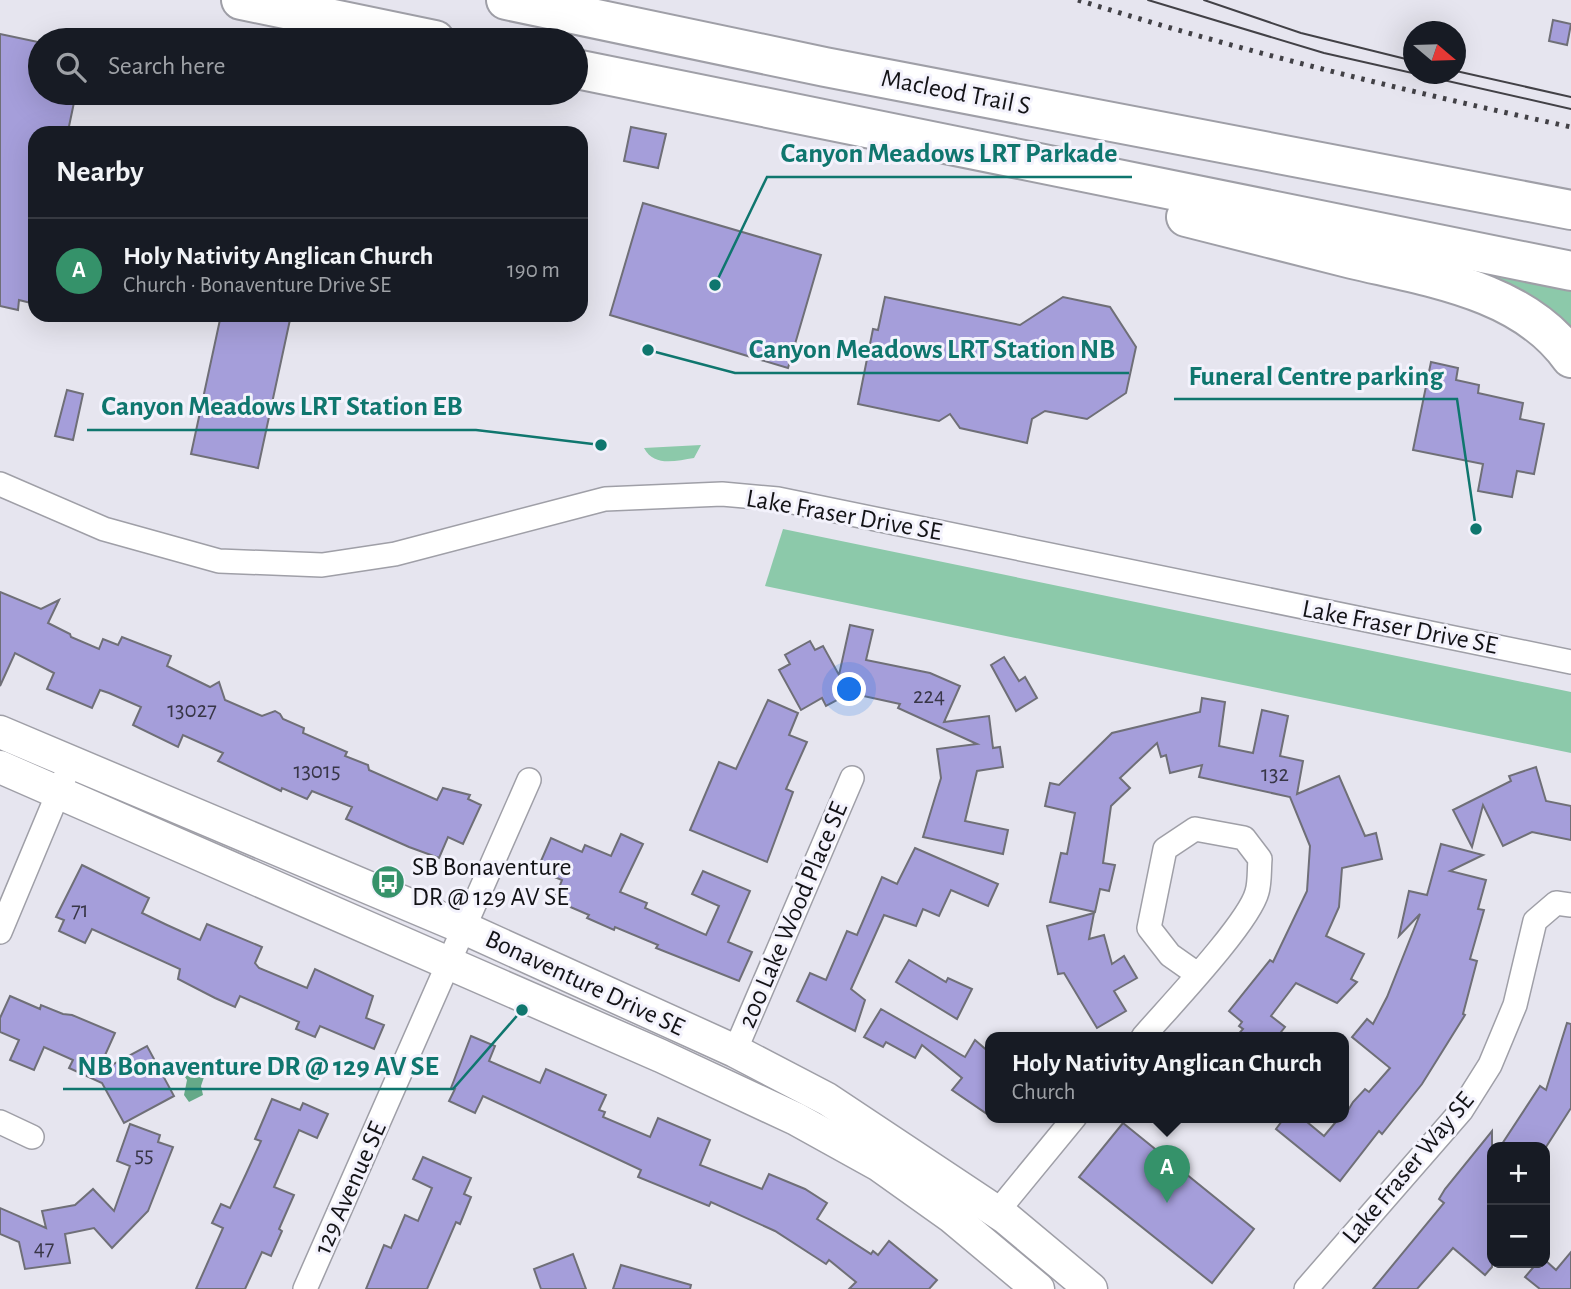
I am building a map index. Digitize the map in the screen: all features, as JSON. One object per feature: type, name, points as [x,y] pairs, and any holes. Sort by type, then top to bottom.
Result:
[{"type":"highway","points":[[241,0],[377,28]]},
{"type":"highway","name":"Macleod Trail S","points":[[506,0],[825,67],[1571,210]]},
{"type":"highway","name":"Macleod Trail S","points":[[588,71],[1571,271]]},
{"type":"highway","points":[[1097,174],[1136,203],[1441,280],[1492,298],[1527,317],[1559,342],[1571,358]]},
{"type":"street","name":"Lake Fraser Drive SE","points":[[0,484],[104,529],[219,561],[322,565],[395,554],[605,499],[722,494],[778,499],[1571,662]]},
{"type":"street","name":"Bonaventure Drive SE","points":[[0,732],[464,928],[735,1051],[827,1099],[996,1212],[1091,1289]]},
{"type":"street","points":[[0,932],[71,763]]},
{"type":"street","name":"Bonaventure Drive SE","points":[[0,767],[796,1119],[879,1165],[952,1217],[1038,1289]]},
{"type":"street","name":"200 Lake Wood Place SE","points":[[735,1051],[852,778]]},
{"type":"street","name":"129 Avenue SE","points":[[305,1289],[529,780]]},
{"type":"street","points":[[1147,1032],[1197,974],[1246,914],[1257,893],[1260,859],[1244,838],[1195,829],[1165,849],[1149,928],[1170,955],[1197,974]]},
{"type":"street","name":"Lake Fraser Way SE","points":[[1307,1289],[1461,1111],[1490,1065],[1515,1005],[1535,921],[1556,903],[1571,905]]},
{"type":"street","points":[[0,1122],[32,1137]]},
{"type":"street","points":[[996,1212],[1070,1123]]},
{"type":"shaded area","points":[[1474,271],[1571,288],[1571,345]]},
{"type":"shaded area","points":[[701,445],[694,458],[672,461],[653,458],[644,448]]},
{"type":"shaded area","points":[[783,529],[1571,692],[1571,753],[765,586]]},
{"type":"shaded area","points":[[200,1066],[207,1068],[201,1086],[203,1095],[189,1102],[184,1095],[187,1080],[185,1077]]},
{"type":"building","points":[[1553,20],[1571,24],[1567,45],[1549,41]]},
{"type":"building","points":[[0,34],[28,40],[28,105],[73,105],[69,126],[28,126],[28,302],[19,300],[18,310],[0,306]]},
{"type":"building","points":[[631,127],[666,134],[658,168],[624,161]]},
{"type":"building","points":[[643,203],[821,255],[788,368],[610,315]]},
{"type":"building","points":[[885,297],[1020,325],[1063,297],[1110,307],[1136,347],[1126,393],[1087,419],[1045,411],[1032,419],[1027,443],[960,428],[950,414],[939,421],[858,404],[873,329],[878,330]]},
{"type":"building","points":[[219,322],[289,322],[258,468],[191,454]]},
{"type":"building","points":[[1431,362],[1458,368],[1456,380],[1479,385],[1478,393],[1523,403],[1520,419],[1544,424],[1534,474],[1517,471],[1512,497],[1478,491],[1483,464],[1413,450]]},
{"type":"building","points":[[67,390],[83,394],[73,440],[55,436]]},
{"type":"building","points":[[0,592],[41,609],[59,600],[48,623],[71,637],[99,649],[103,639],[118,645],[122,637],[171,656],[167,666],[210,687],[219,682],[225,700],[262,716],[275,711],[283,719],[304,728],[303,733],[347,752],[345,756],[368,765],[369,770],[437,800],[443,788],[470,795],[468,799],[481,805],[463,844],[448,837],[439,858],[409,847],[346,819],[352,807],[312,791],[307,799],[282,788],[281,791],[218,761],[223,753],[183,735],[178,747],[133,725],[141,707],[109,693],[100,690],[92,708],[47,689],[54,673],[15,653],[0,686]]},
{"type":"building","points":[[850,625],[873,630],[866,660],[930,673],[960,686],[944,722],[989,716],[993,748],[1000,747],[1003,767],[977,771],[965,821],[1008,830],[1003,854],[923,837],[941,778],[937,749],[977,744],[898,708],[900,704],[850,693],[826,706],[822,698],[801,710],[779,670],[790,664],[785,655],[810,641],[815,650],[823,646],[839,675]]},
{"type":"building","points":[[1004,657],[1019,681],[1025,677],[1037,698],[1016,711],[991,665]]},
{"type":"building","points":[[1202,698],[1225,702],[1219,746],[1253,753],[1262,710],[1288,716],[1280,756],[1303,761],[1297,794],[1339,776],[1365,836],[1376,833],[1382,859],[1342,868],[1339,907],[1326,936],[1364,954],[1351,979],[1357,982],[1337,1003],[1296,983],[1271,1016],[1285,1027],[1281,1032],[1240,1032],[1243,1029],[1239,1026],[1242,1022],[1229,1011],[1270,960],[1273,962],[1307,891],[1310,846],[1290,797],[1199,777],[1202,765],[1170,773],[1166,755],[1161,757],[1157,743],[1120,778],[1130,788],[1111,806],[1103,863],[1115,865],[1109,891],[1100,889],[1095,912],[1050,902],[1061,853],[1067,854],[1075,813],[1045,806],[1050,783],[1059,785],[1112,733],[1200,712]]},
{"type":"building","points":[[768,700],[798,713],[789,735],[807,742],[786,789],[793,792],[767,862],[690,830],[719,762],[736,769]]},
{"type":"building","points":[[1536,767],[1546,801],[1571,806],[1571,840],[1532,832],[1503,846],[1483,805],[1472,847],[1453,810],[1511,781],[1509,776]]},
{"type":"building","points":[[621,834],[643,844],[620,892],[647,903],[645,908],[706,935],[719,906],[692,894],[703,871],[750,891],[728,942],[752,952],[739,981],[656,948],[658,945],[615,927],[614,930],[587,918],[589,915],[554,900],[562,880],[537,870],[551,838],[582,852],[585,845],[611,856]]},
{"type":"building","points":[[1441,844],[1483,855],[1450,871],[1486,880],[1478,909],[1484,910],[1470,959],[1477,961],[1463,1014],[1465,1015],[1422,1084],[1382,1134],[1379,1131],[1340,1181],[1276,1129],[1280,1123],[1308,1123],[1324,1136],[1335,1123],[1349,1123],[1349,1109],[1353,1102],[1365,1089],[1369,1092],[1390,1068],[1352,1037],[1367,1019],[1373,1024],[1387,997],[1420,914],[1399,936],[1409,891],[1427,895]]},
{"type":"building","points":[[915,848],[998,884],[988,906],[951,890],[939,916],[923,909],[916,926],[884,915],[851,989],[865,1000],[855,1031],[797,1001],[810,973],[826,980],[847,931],[857,935],[882,877],[897,884]]},
{"type":"building","points":[[82,865],[149,898],[142,913],[167,925],[200,940],[207,924],[262,947],[255,963],[259,968],[307,988],[315,969],[373,996],[366,1018],[384,1025],[374,1049],[320,1026],[315,1037],[296,1029],[299,1022],[240,996],[235,1007],[178,979],[180,969],[92,929],[85,943],[59,931],[64,920],[56,917]]},
{"type":"building","points":[[1094,913],[1089,939],[1104,935],[1112,964],[1124,956],[1137,978],[1114,991],[1126,1011],[1097,1028],[1064,973],[1058,974],[1047,926]]},
{"type":"building","points":[[909,960],[946,982],[948,978],[972,989],[957,1019],[896,982]]},
{"type":"building","points":[[10,996],[40,1009],[41,1005],[72,1015],[115,1033],[97,1073],[147,1046],[174,1096],[124,1123],[102,1083],[69,1068],[73,1060],[44,1047],[34,1070],[10,1060],[19,1040],[0,1032],[0,1018]]},
{"type":"building","points":[[881,1009],[965,1057],[975,1040],[985,1049],[985,1113],[952,1090],[962,1078],[922,1045],[915,1058],[886,1042],[883,1047],[864,1037]]},
{"type":"building","points":[[1567,1023],[1571,1024],[1571,1108],[1549,1142],[1503,1142],[1540,1086],[1546,1090]]},
{"type":"building","points":[[471,1036],[495,1046],[489,1061],[540,1083],[546,1069],[606,1095],[599,1110],[605,1112],[603,1117],[650,1137],[658,1118],[710,1140],[700,1165],[762,1189],[769,1174],[805,1189],[827,1203],[817,1219],[871,1254],[873,1251],[878,1255],[889,1241],[937,1280],[929,1289],[849,1289],[856,1282],[829,1260],[826,1264],[775,1231],[711,1202],[709,1206],[638,1177],[641,1170],[483,1096],[475,1113],[449,1101],[455,1089],[451,1088]]},
{"type":"building","points":[[272,1099],[300,1110],[303,1103],[328,1114],[317,1138],[299,1130],[274,1187],[294,1195],[279,1229],[282,1231],[271,1256],[262,1252],[245,1289],[196,1289],[223,1228],[212,1223],[221,1204],[230,1208],[261,1141],[255,1139]]},
{"type":"building","points":[[1123,1123],[1254,1229],[1212,1283],[1079,1177]]},
{"type":"building","points":[[130,1124],[160,1135],[158,1142],[173,1147],[148,1211],[112,1248],[94,1228],[65,1234],[70,1263],[25,1269],[19,1242],[0,1234],[0,1208],[46,1228],[42,1211],[75,1205],[93,1189],[114,1211],[130,1166],[117,1161]]},
{"type":"building","points":[[1492,1131],[1492,1142],[1487,1142],[1487,1268],[1491,1268],[1485,1275],[1453,1248],[1417,1289],[1373,1289],[1444,1203],[1439,1199]]},
{"type":"building","points":[[423,1157],[471,1178],[464,1194],[471,1197],[460,1224],[456,1222],[427,1289],[366,1289],[384,1245],[391,1248],[405,1215],[418,1221],[432,1188],[413,1179]]},
{"type":"building","points":[[1571,1252],[1571,1289],[1540,1289],[1525,1277],[1533,1268],[1550,1268],[1550,1265],[1556,1270]]},
{"type":"building","points":[[573,1254],[586,1289],[541,1289],[534,1269]]},
{"type":"building","points":[[621,1265],[691,1285],[690,1289],[613,1289]]},
{"type":"tram line","points":[[1148,0],[1324,53],[1571,109]]},
{"type":"tram line","points":[[1204,0],[1301,33],[1403,58]]},
{"type":"tram line","points":[[1466,73],[1571,97]]},
{"type":"railway","points":[[1078,0],[1323,69],[1571,127]]},
{"type":"place","name":"Canyon Meadows LRT Parkade","points":[[715,285]]},
{"type":"place","name":"Canyon Meadows LRT Station NB","points":[[648,350]]},
{"type":"place","name":"Canyon Meadows LRT Station EB","points":[[601,445]]},
{"type":"place","name":"Funeral Centre parking","points":[[1476,529]]},
{"type":"place","name":"SB Bonaventure DR @ 129 AV SE","points":[[388,882]]},
{"type":"place","name":"NB Bonaventure DR @ 129 AV SE","points":[[522,1010]]},
{"type":"place","name":"Holy Nativity Anglican Church","points":[[1167,1203]]}]
